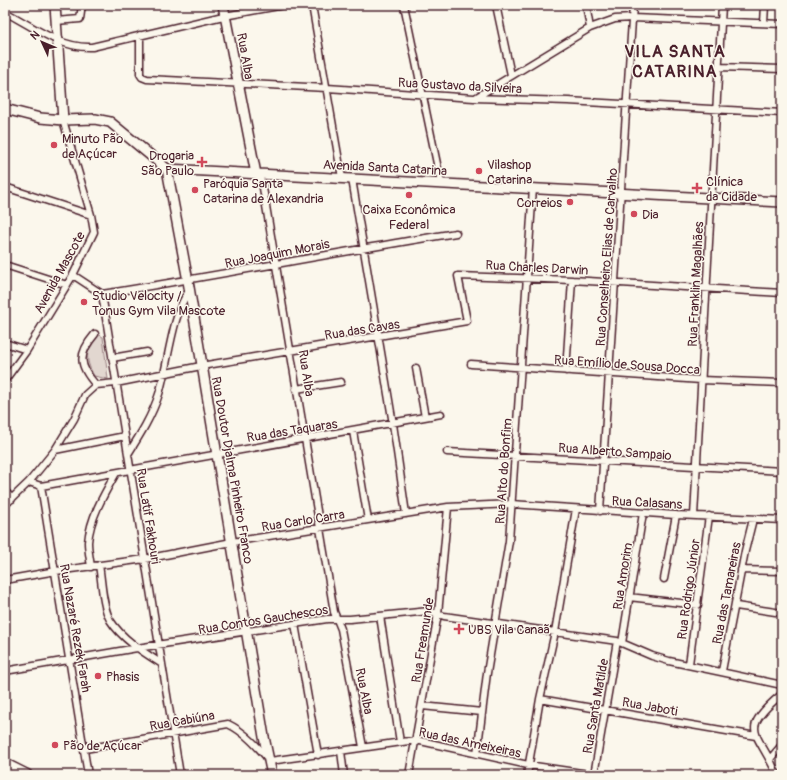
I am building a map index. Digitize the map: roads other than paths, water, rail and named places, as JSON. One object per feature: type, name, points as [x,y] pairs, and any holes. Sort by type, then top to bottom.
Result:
[{"type":"main road","points":[[5,764],[27,775]]},
{"type":"street","points":[[55,5],[63,120]]},
{"type":"street","points":[[56,21],[80,19],[82,5]]},
{"type":"street","name":"Rua Alba","points":[[223,5],[237,84],[256,174],[262,182],[334,612],[337,619],[363,747]]},
{"type":"street","points":[[5,12],[58,41],[81,48],[92,47],[225,16],[284,5]]},
{"type":"street","points":[[312,5],[342,178]]},
{"type":"street","points":[[404,5],[424,94],[441,183]]},
{"type":"street","points":[[496,5],[511,75]]},
{"type":"street","points":[[586,5],[590,28]]},
{"type":"street","name":"Rua Conselheiro Elias de Carvalho","points":[[600,511],[622,194],[633,5]]},
{"type":"street","name":"Rua Franklin Magalhães","points":[[694,516],[700,380],[722,5]]},
{"type":"street","points":[[764,23],[765,5]]},
{"type":"street","points":[[474,98],[590,28],[615,19],[632,18],[782,24]]},
{"type":"street","name":"Rua Gustavo da Silveira","points":[[140,35],[140,74],[147,80],[327,88],[474,98],[627,104],[782,113]]},
{"type":"street","points":[[718,67],[782,69]]},
{"type":"street","points":[[5,110],[40,118],[63,120],[95,119],[110,122],[167,169]]},
{"type":"street","name":"Avenida Mascote","points":[[5,380],[27,350],[73,275],[94,232],[91,215],[63,120]]},
{"type":"street","name":"Avenida Santa Catarina","points":[[167,169],[782,202]]},
{"type":"street","name":"Rua Doutor Djalma Pinheiro Franco","points":[[167,169],[188,281],[264,737],[272,775]]},
{"type":"street","points":[[352,179],[393,424],[406,514]]},
{"type":"street","points":[[5,187],[91,215]]},
{"type":"street","name":"Rua Alto do Bonfim","points":[[477,754],[482,712],[509,541],[533,188]]},
{"type":"street","name":"Rua Joaquim Morais","points":[[102,294],[188,281],[364,248],[456,234]]},
{"type":"street","points":[[5,265],[67,284]]},
{"type":"street","points":[[73,275],[102,294]]},
{"type":"street","name":"Rua Charles Darwin","points":[[458,276],[572,280],[782,293]]},
{"type":"street","name":"Rua das Cavas","points":[[96,385],[116,383],[202,366],[378,338],[467,321],[458,276]]},
{"type":"street","points":[[566,371],[572,280]]},
{"type":"street","points":[[128,454],[140,435],[153,408],[164,374],[180,308],[189,292]]},
{"type":"street","name":"Rua Latif Fakhouri","points":[[102,294],[180,775]]},
{"type":"street","points":[[5,505],[29,482],[55,450],[74,419],[87,391],[96,385],[84,370],[82,357],[84,348],[95,334]]},
{"type":"street","points":[[5,343],[27,350]]},
{"type":"street","points":[[112,358],[147,352]]},
{"type":"street","name":"Rua Emílio de Sousa Docca","points":[[471,364],[700,380],[782,383]]},
{"type":"street","points":[[416,368],[425,417]]},
{"type":"street","points":[[296,389],[341,382]]},
{"type":"street","name":"Rua das Taquaras","points":[[29,482],[41,486],[216,454],[353,432],[441,414]]},
{"type":"street","points":[[353,432],[368,520]]},
{"type":"street","points":[[55,450],[125,436]]},
{"type":"street","name":"Rua Alberto Sampaio","points":[[447,452],[782,471]]},
{"type":"street","points":[[91,567],[88,543],[91,528],[96,511],[116,473]]},
{"type":"street","name":"Rua Nazaré Rezek Farah","points":[[41,486],[71,660],[88,775]]},
{"type":"street","points":[[5,491],[12,499]]},
{"type":"street","name":"Rua Carlo Carra","points":[[5,580],[56,571],[145,559],[232,542],[448,507],[511,504]]},
{"type":"street","name":"Rua Calasans","points":[[511,504],[600,511],[782,520]]},
{"type":"street","name":"Rua Freamunde","points":[[410,775],[438,614],[448,507]]},
{"type":"street","points":[[527,775],[540,699],[555,632],[576,509]]},
{"type":"street","name":"Rua Amorim","points":[[619,642],[629,597],[643,513]]},
{"type":"street","points":[[664,579],[676,515]]},
{"type":"street","name":"Rua Rodrigo Júnior","points":[[688,664],[698,605],[709,516]]},
{"type":"street","name":"Rua das Tamareiras","points":[[722,672],[736,606],[741,570],[753,519]]},
{"type":"street","points":[[99,565],[106,610],[110,619],[138,648],[162,664]]},
{"type":"street","points":[[741,570],[782,571]]},
{"type":"street","points":[[629,597],[698,605]]},
{"type":"street","points":[[736,606],[782,613]]},
{"type":"street","name":"Rua Contos Gauchescos","points":[[5,671],[138,648],[295,624],[429,611],[438,614],[619,642],[652,656],[782,685]]},
{"type":"street","points":[[380,616],[400,742]]},
{"type":"street","points":[[295,624],[318,754]]},
{"type":"street","name":"Rua Santa Matilde","points":[[594,775],[619,642]]},
{"type":"street","points":[[777,775],[770,759],[756,736],[755,724],[759,715],[782,694]]},
{"type":"street","name":"Rua Jaboti","points":[[540,699],[756,736]]},
{"type":"street","points":[[422,706],[482,712]]},
{"type":"street","name":"Rua Cabiúna","points":[[85,749],[173,732],[228,724],[237,729],[258,747],[270,761]]},
{"type":"street","name":"Rua das Ameixeiras","points":[[270,761],[416,740],[528,765],[594,775]]},
{"type":"street","points":[[770,759],[782,745]]},
{"type":"street","points":[[341,751],[344,775]]},
{"type":"place","name":"Minuto Pão de Açúcar","points":[[54,145]]},
{"type":"place","name":"Drogaria São Paulo","points":[[202,162]]},
{"type":"place","name":"Vilashop Catarina","points":[[479,171]]},
{"type":"place","name":"Clínica da Cidade","points":[[697,188]]},
{"type":"place","name":"Paróquia Santa Catarina de Alexandria","points":[[195,190]]},
{"type":"place","name":"Caixa Econômica Federal","points":[[409,195]]},
{"type":"place","name":"Correios","points":[[570,202]]},
{"type":"place","name":"Dia","points":[[634,214]]},
{"type":"place","name":"Studio Velocity / Tonus Gym Vila Mascote","points":[[84,302]]},
{"type":"place","name":"UBS Vila Canaã","points":[[459,629]]},
{"type":"place","name":"Phasis","points":[[98,676]]},
{"type":"place","name":"Pão de Açúcar","points":[[55,745]]},
{"type":"district","name":"VILA SANTA CATARINA","points":[[675,61]]}]
